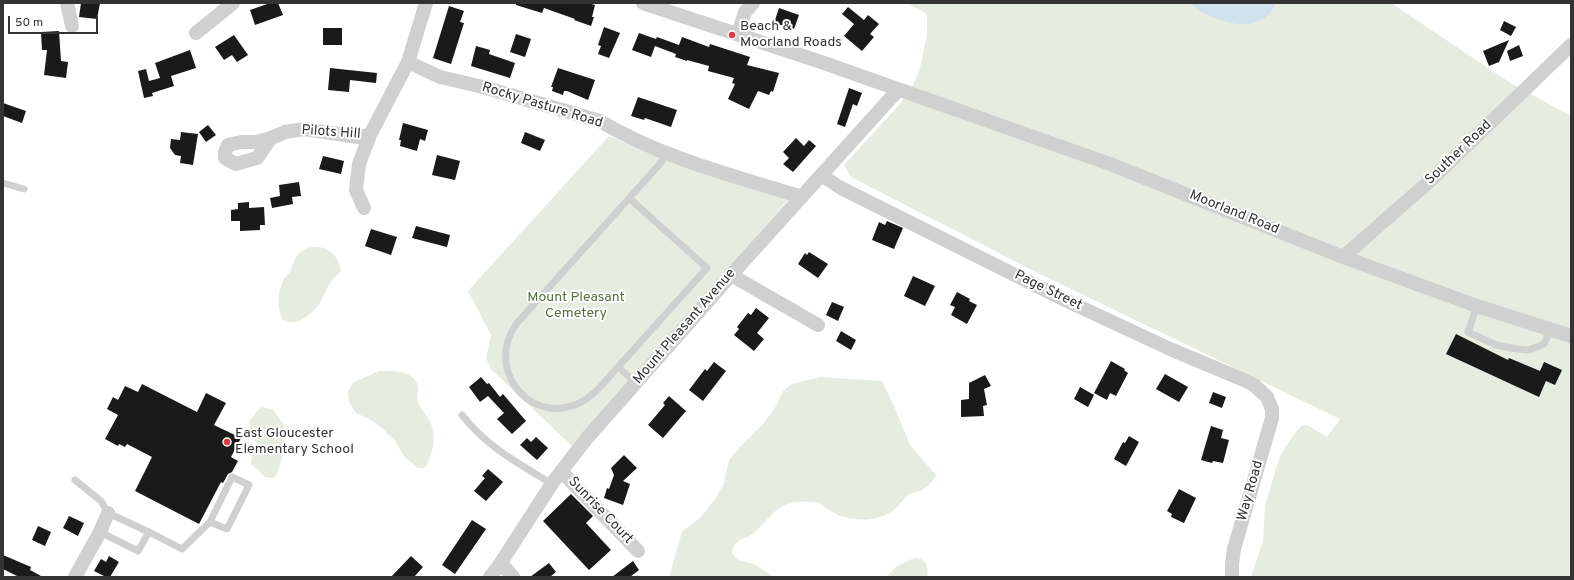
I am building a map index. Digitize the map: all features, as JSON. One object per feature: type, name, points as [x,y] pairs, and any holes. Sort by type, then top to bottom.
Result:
[{"type":"street","points":[[67,3],[72,26]]},
{"type":"street","points":[[196,33],[233,3]]},
{"type":"street","points":[[408,62],[426,3]]},
{"type":"street","name":"Moorland Road","points":[[643,3],[738,34],[1110,164],[1343,257],[1478,306],[1571,336]]},
{"type":"street","points":[[738,34],[745,12],[753,3]]},
{"type":"street","name":"Souther Road","points":[[1343,257],[1432,179],[1571,45]]},
{"type":"street","name":"Pilots Hill","points":[[364,208],[356,190],[359,164],[370,135],[408,62]]},
{"type":"street","name":"Rocky Pasture Road","points":[[408,62],[440,77],[483,87],[600,121],[665,153],[802,197]]},
{"type":"street","name":"Mount Pleasant Avenue","points":[[490,577],[501,563],[561,471],[587,438],[731,275],[898,90]]},
{"type":"street","name":"Pilots Hill","points":[[271,138],[285,132],[304,129],[358,137],[370,135]]},
{"type":"street","name":"Page Street","points":[[821,175],[841,188],[1061,298],[1170,349],[1244,380],[1264,393],[1272,405]]},
{"type":"street","points":[[731,275],[818,326]]},
{"type":"street","name":"Way Road","points":[[1232,577],[1234,549],[1272,418],[1272,405]]},
{"type":"street","name":"Sunrise Court","points":[[561,471],[638,551]]},
{"type":"street","points":[[75,577],[100,532],[108,513]]},
{"type":"street","points":[[501,563],[513,577]]},
{"type":"lane","points":[[629,198],[708,268],[591,396],[584,401],[568,407],[550,408],[533,402],[519,392],[508,373],[505,355],[508,338],[517,323],[629,198],[659,165],[664,158],[665,153]]},
{"type":"lane","points":[[3,184],[24,189]]},
{"type":"lane","points":[[1478,306],[1468,332],[1496,344],[1529,350],[1544,344],[1547,338],[1547,328]]},
{"type":"lane","points":[[618,367],[636,383]]},
{"type":"lane","points":[[462,415],[474,430],[495,448],[552,484]]},
{"type":"lane","points":[[76,480],[101,501],[108,513],[182,549],[210,522],[232,477],[248,485],[228,529],[210,522]]},
{"type":"lane","points":[[100,532],[138,551],[149,532]]},
{"type":"green space","points":[[906,3],[1391,3],[1512,84],[1571,116],[1571,577],[1251,577],[1263,541],[1265,505],[1280,456],[1301,426],[1307,425],[1327,437],[1340,419],[1034,271],[851,177],[844,165],[901,103],[914,83],[920,68],[927,34],[927,16],[924,12]]},
{"type":"green space","name":"Mount Pleasant Cemetery","points":[[609,136],[664,158],[789,199],[572,446],[491,369],[486,358],[491,335],[468,291]]},
{"type":"green space","points":[[311,247],[327,249],[331,252],[338,260],[341,271],[332,280],[319,304],[313,311],[305,318],[296,322],[287,321],[282,319],[279,309],[278,299],[280,289],[284,279],[290,272],[296,256],[301,251]]},
{"type":"green space","points":[[379,371],[393,371],[407,374],[416,382],[418,388],[418,402],[432,426],[434,438],[432,451],[425,468],[418,468],[404,456],[395,441],[384,430],[373,421],[356,413],[349,402],[348,392],[353,383]]},
{"type":"green space","points":[[820,377],[882,381],[910,445],[936,475],[932,481],[922,490],[909,494],[891,512],[879,518],[865,520],[844,517],[835,514],[820,504],[810,502],[795,502],[781,507],[774,512],[752,535],[738,541],[733,548],[732,553],[738,560],[754,564],[774,577],[669,577],[682,532],[701,517],[715,499],[724,483],[729,460],[764,423],[776,406],[783,391],[792,384]]},
{"type":"green space","points":[[262,407],[273,410],[282,422],[285,431],[283,454],[277,474],[274,478],[264,477],[251,464],[252,455],[257,451],[257,444],[252,436],[249,422]]},
{"type":"green space","points":[[914,558],[924,561],[928,570],[927,577],[886,577],[897,566]]},
{"type":"water","points":[[1189,3],[1276,3],[1269,14],[1259,21],[1248,24],[1236,24],[1211,16]]},
{"type":"building","points":[[81,3],[100,3],[97,19],[79,17]]},
{"type":"building","points":[[270,3],[278,3],[283,15],[255,25],[250,10]]},
{"type":"building","points":[[516,3],[588,3],[595,5],[592,17],[594,17],[591,26],[544,8],[542,13],[516,5]]},
{"type":"building","points":[[449,6],[464,11],[460,22],[464,23],[451,64],[433,58]]},
{"type":"building","points":[[848,7],[864,20],[868,15],[879,24],[870,34],[874,37],[862,51],[844,36],[854,24],[842,14]]},
{"type":"building","points":[[779,8],[799,15],[794,29],[774,23]]},
{"type":"building","points":[[1504,21],[1516,27],[1511,36],[1500,30]]},
{"type":"building","points":[[604,27],[620,33],[609,58],[598,54],[601,46],[598,45]]},
{"type":"building","points":[[323,28],[342,28],[342,45],[323,45]]},
{"type":"building","points":[[59,31],[61,61],[68,62],[66,78],[44,75],[47,50],[42,50],[41,32]]},
{"type":"building","points":[[639,33],[656,39],[657,37],[679,45],[682,37],[709,47],[710,44],[750,57],[747,65],[779,73],[773,92],[771,91],[769,95],[758,91],[749,109],[728,99],[735,84],[732,83],[734,78],[708,71],[709,66],[675,57],[676,54],[655,46],[651,57],[632,50]]},
{"type":"building","points":[[516,34],[531,39],[525,57],[510,52]]},
{"type":"building","points":[[234,35],[248,55],[237,62],[232,55],[224,60],[215,47]]},
{"type":"building","points":[[1509,40],[1499,62],[1489,66],[1483,51]]},
{"type":"building","points":[[1519,45],[1523,56],[1510,61],[1507,51]]},
{"type":"building","points":[[476,46],[490,50],[489,54],[515,63],[510,78],[471,66]]},
{"type":"building","points":[[190,50],[196,68],[171,76],[174,86],[152,93],[153,96],[144,98],[138,71],[146,69],[149,81],[160,78],[155,63]]},
{"type":"building","points":[[330,68],[377,73],[376,83],[350,80],[349,92],[328,90]]},
{"type":"building","points":[[558,68],[595,80],[588,100],[567,91],[564,91],[563,95],[552,91],[553,87],[551,87]]},
{"type":"building","points":[[849,88],[862,93],[857,106],[853,104],[845,127],[837,124]]},
{"type":"building","points":[[638,97],[677,110],[671,127],[645,118],[644,120],[631,116]]},
{"type":"building","points":[[3,103],[26,111],[22,123],[3,116]]},
{"type":"building","points":[[403,123],[428,130],[425,141],[420,139],[417,151],[400,146],[401,140],[399,140]]},
{"type":"building","points":[[208,125],[216,135],[206,142],[199,132]]},
{"type":"building","points":[[181,132],[198,134],[193,165],[180,163],[181,156],[175,155],[170,148],[171,139],[180,140]]},
{"type":"building","points":[[525,132],[545,140],[540,151],[521,143]]},
{"type":"building","points":[[796,138],[804,146],[809,140],[816,146],[793,172],[783,164],[789,158],[783,152]]},
{"type":"building","points":[[437,155],[460,161],[455,180],[432,175]]},
{"type":"building","points":[[323,156],[344,161],[341,174],[319,169]]},
{"type":"building","points":[[299,182],[301,196],[292,197],[293,204],[272,208],[270,198],[280,196],[279,185]]},
{"type":"building","points":[[249,202],[249,208],[264,207],[265,225],[260,225],[260,230],[240,231],[240,221],[231,221],[231,210],[238,209],[238,203]]},
{"type":"building","points":[[887,221],[903,228],[894,249],[872,240],[879,222],[885,225]]},
{"type":"building","points":[[416,226],[450,235],[447,247],[412,238]]},
{"type":"building","points":[[371,229],[397,237],[391,255],[365,246]]},
{"type":"building","points":[[809,252],[828,264],[818,278],[798,264],[805,253],[807,255]]},
{"type":"building","points":[[913,276],[935,286],[925,306],[904,296]]},
{"type":"building","points":[[957,292],[970,299],[969,301],[977,305],[967,324],[951,315],[955,307],[950,305]]},
{"type":"building","points":[[832,302],[844,307],[838,321],[826,315]]},
{"type":"building","points":[[756,308],[769,318],[757,333],[764,339],[754,351],[734,335],[739,329],[737,327],[748,313],[751,315]]},
{"type":"building","points":[[841,331],[856,340],[851,350],[836,341]]},
{"type":"building","points":[[1456,334],[1508,360],[1509,358],[1540,371],[1544,362],[1562,370],[1555,385],[1546,381],[1539,397],[1446,354]]},
{"type":"building","points":[[1111,361],[1125,369],[1124,370],[1128,373],[1116,396],[1110,393],[1107,400],[1094,393]]},
{"type":"building","points":[[714,362],[726,371],[703,401],[689,390],[705,369],[707,371]]},
{"type":"building","points":[[1165,374],[1188,387],[1179,402],[1156,389]]},
{"type":"building","points":[[985,375],[991,386],[984,389],[987,405],[983,406],[984,416],[961,417],[961,400],[969,399],[969,383]]},
{"type":"building","points":[[481,377],[487,384],[489,383],[500,397],[503,394],[526,421],[512,434],[497,419],[504,413],[488,396],[480,402],[469,387]]},
{"type":"building","points":[[142,384],[197,412],[206,393],[226,403],[214,425],[241,438],[231,457],[238,461],[232,472],[228,474],[223,483],[221,482],[199,524],[135,491],[152,457],[127,444],[125,447],[119,444],[118,446],[105,439],[118,415],[107,409],[113,397],[118,400],[125,386],[138,392]]},
{"type":"building","points":[[1080,387],[1094,395],[1088,407],[1074,399]]},
{"type":"building","points":[[1213,392],[1226,397],[1222,408],[1209,403]]},
{"type":"building","points":[[669,396],[686,411],[663,438],[648,425],[665,405],[663,403]]},
{"type":"building","points":[[1211,426],[1223,430],[1221,438],[1229,440],[1223,463],[1213,461],[1212,463],[1201,460]]},
{"type":"building","points":[[1129,436],[1139,442],[1126,466],[1114,459],[1123,442],[1125,443]]},
{"type":"building","points":[[536,437],[548,448],[537,460],[520,445],[527,438],[531,442]]},
{"type":"building","points":[[624,455],[637,468],[623,481],[630,484],[623,505],[604,498],[607,488],[609,489],[614,475],[611,468]]},
{"type":"building","points":[[488,469],[503,482],[486,501],[474,491],[485,478],[482,476]]},
{"type":"building","points":[[1179,489],[1196,498],[1184,523],[1171,517],[1172,514],[1167,511]]},
{"type":"building","points":[[571,494],[593,516],[586,523],[611,550],[589,570],[543,521]]},
{"type":"building","points":[[69,516],[84,523],[78,536],[63,528]]},
{"type":"building","points":[[472,520],[486,529],[455,574],[442,565]]},
{"type":"building","points":[[38,526],[51,532],[45,546],[32,540]]},
{"type":"building","points":[[3,555],[31,567],[30,570],[43,577],[19,577],[3,569]]},
{"type":"building","points":[[109,556],[119,562],[110,577],[106,577],[94,571],[101,559],[106,562]]},
{"type":"building","points":[[411,556],[423,567],[414,577],[391,577]]},
{"type":"building","points":[[633,561],[639,570],[630,577],[612,577]]},
{"type":"building","points":[[549,563],[556,572],[550,577],[530,577]]},
{"type":"place","name":"Beach & Moorland Roads","points":[[732,35]]},
{"type":"place","name":"East Gloucester Elementary School","points":[[227,442]]}]
